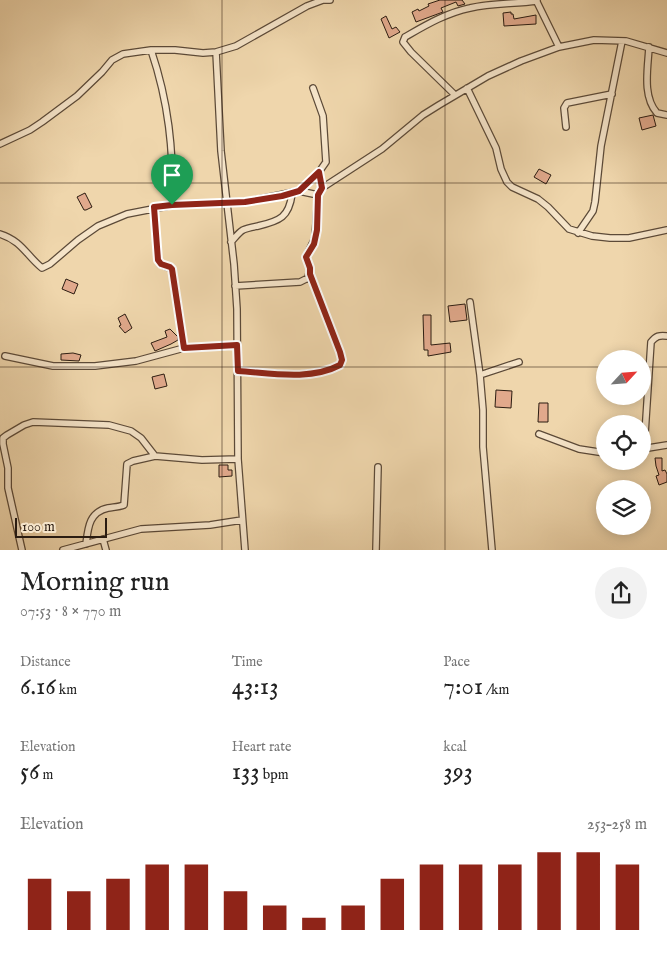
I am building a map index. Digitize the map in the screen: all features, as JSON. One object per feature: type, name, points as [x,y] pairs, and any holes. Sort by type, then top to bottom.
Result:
[{"type":"street","points":[[0,144],[30,130],[77,96],[112,60],[123,54],[152,50],[216,52],[236,46],[307,6],[323,0],[330,0]]},
{"type":"street","points":[[455,95],[403,42],[405,37],[443,16],[483,5],[537,1],[559,47]]},
{"type":"street","points":[[238,371],[290,374],[310,373],[340,365],[342,360],[337,344],[310,274],[306,257],[316,238],[318,195],[322,188],[382,149],[423,115],[504,68],[559,47],[594,40],[622,41],[667,53]]},
{"type":"street","points":[[578,233],[593,211],[601,146],[622,41]]},
{"type":"street","points":[[648,47],[647,73],[650,101],[657,113],[667,114]]},
{"type":"street","points":[[152,50],[167,108],[173,171],[172,205]]},
{"type":"street","points":[[216,52],[221,151],[235,286],[238,371],[238,459],[245,550]]},
{"type":"street","points":[[0,234],[11,237],[20,244],[42,268],[46,267],[98,226],[127,214],[154,207],[172,205],[245,202],[292,194],[299,191],[319,172],[326,162],[323,116],[313,88]]},
{"type":"street","points":[[467,88],[496,148],[501,169],[507,182],[512,187],[543,203],[569,229],[578,233],[601,237],[629,238],[667,230]]},
{"type":"street","points":[[566,127],[564,108],[567,103],[612,94]]},
{"type":"street","points":[[319,172],[322,188]]},
{"type":"street","points":[[299,191],[318,195]]},
{"type":"street","points":[[231,242],[247,228],[278,220],[286,214],[292,194]]},
{"type":"street","points":[[154,207],[158,260],[161,264],[172,269],[184,348]]},
{"type":"street","points":[[235,286],[300,282],[308,278],[310,274]]},
{"type":"street","points":[[470,302],[480,375],[483,410],[483,447],[492,550]]},
{"type":"street","points":[[646,415],[651,342],[660,335],[667,336]]},
{"type":"street","points":[[5,356],[53,366],[95,366],[136,361],[184,348],[237,345]]},
{"type":"street","points":[[480,375],[519,362]]},
{"type":"street","points":[[22,550],[8,488],[8,468],[2,444],[3,438],[7,435],[33,422],[109,425],[131,431],[141,438],[155,456]]},
{"type":"street","points":[[539,434],[579,449],[596,452]]},
{"type":"street","points":[[651,448],[667,445]]},
{"type":"street","points":[[86,544],[89,522],[92,518],[102,510],[124,505],[127,464],[133,460],[155,456],[183,459],[238,459]]},
{"type":"street","points":[[376,550],[378,467]]},
{"type":"street","points":[[63,550],[141,529],[210,525],[242,520]]},
{"type":"street","points":[[104,539],[106,550]]},
{"type":"building","points":[[440,0],[462,0],[465,4],[458,6],[456,2],[441,8],[443,12],[416,22],[412,12],[418,9],[419,11],[429,6],[428,4]]},
{"type":"building","points":[[511,12],[514,19],[536,15],[536,24],[504,26],[503,13]]},
{"type":"building","points":[[386,16],[392,29],[396,27],[400,32],[389,38],[381,19]]},
{"type":"building","points":[[653,115],[656,126],[642,130],[639,118]]},
{"type":"building","points":[[539,169],[551,175],[546,184],[534,177]]},
{"type":"building","points":[[85,193],[92,207],[84,210],[77,197]]},
{"type":"building","points":[[66,279],[78,284],[74,294],[62,289]]},
{"type":"building","points":[[465,304],[467,320],[450,322],[448,306]]},
{"type":"building","points":[[125,314],[132,328],[125,333],[119,326],[121,325],[118,318]]},
{"type":"building","points":[[423,315],[431,315],[431,345],[450,343],[451,352],[428,356],[428,350],[424,350]]},
{"type":"building","points":[[170,329],[178,337],[178,340],[155,351],[151,343],[167,337],[165,331]]},
{"type":"building","points":[[73,353],[81,355],[79,361],[61,360],[61,354]]},
{"type":"building","points":[[164,374],[167,386],[155,389],[152,377]]},
{"type":"building","points":[[496,390],[512,391],[511,408],[495,407]]},
{"type":"building","points":[[539,403],[548,403],[548,422],[538,422]]},
{"type":"building","points":[[655,458],[662,458],[662,471],[665,470],[667,474],[667,482],[659,485],[656,476],[659,475]]},
{"type":"building","points":[[219,465],[228,465],[228,470],[232,470],[232,476],[219,477]]},
{"type":"route","points":[[319,172],[322,188],[318,195],[316,238],[306,257],[310,274],[332,328],[342,363],[338,366],[310,373],[290,374],[238,371],[237,345],[184,348],[172,269],[160,264],[158,260],[154,207],[172,205],[226,204],[292,194],[299,191],[319,172]]}]
